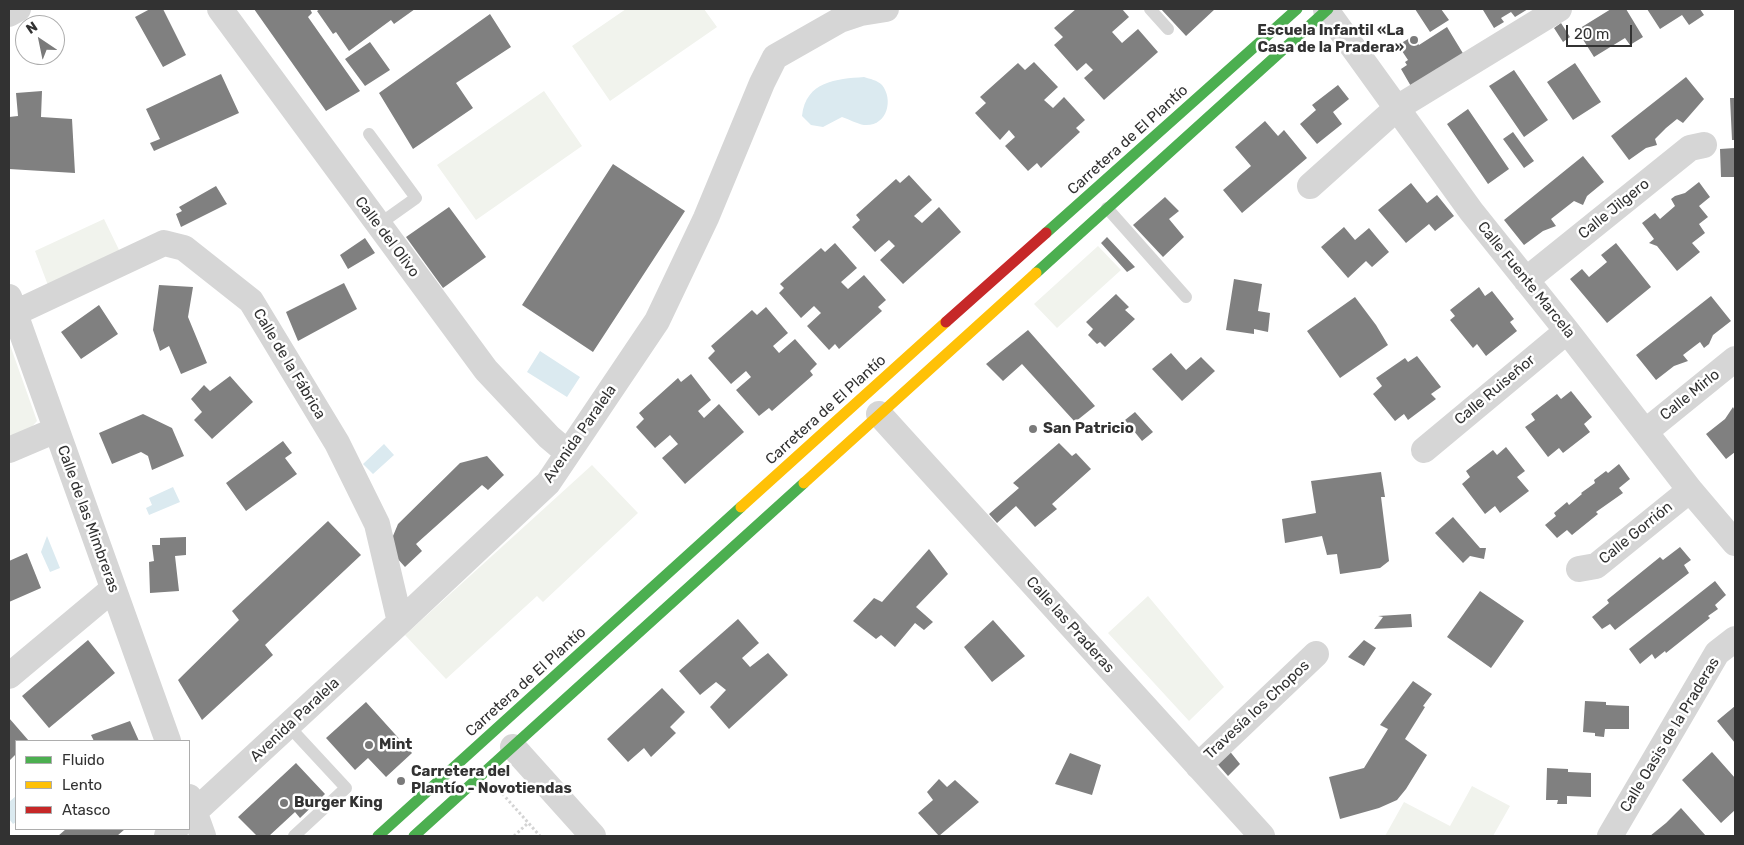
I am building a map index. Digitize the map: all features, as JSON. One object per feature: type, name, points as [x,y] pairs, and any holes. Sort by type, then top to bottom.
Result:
[{"type":"street","points":[[9,14],[18,9]]},
{"type":"street","name":"Calle del Olivo","points":[[220,9],[486,370],[549,437],[568,453]]},
{"type":"street","name":"Avenida Paralela","points":[[191,808],[400,622],[548,483],[656,321],[706,218],[762,83],[775,57],[822,9]]},
{"type":"street","points":[[775,57],[840,20],[861,13],[883,9]]},
{"type":"street","name":"Carretera de El Plantío","points":[[378,836],[819,437],[1297,9]]},
{"type":"street","points":[[414,836],[521,756],[879,414],[1327,9]]},
{"type":"street","name":"Calle Fuente Marcela","points":[[1327,9],[1471,211],[1567,330],[1690,490],[1735,543]]},
{"type":"street","points":[[1310,186],[1397,108],[1559,9]]},
{"type":"street","name":"Calle Jilgero","points":[[1526,280],[1690,148],[1704,146]]},
{"type":"street","name":"Calle de la Fábrica","points":[[12,305],[164,243],[184,248],[251,301],[337,443],[377,524],[400,622]]},
{"type":"street","name":"Calle de las Mimbreras","points":[[12,305],[168,740]]},
{"type":"street","name":"Calle Ruiseñor","points":[[1424,450],[1567,330]]},
{"type":"street","name":"Calle Mirlo","points":[[1645,432],[1735,359]]},
{"type":"street","name":"Calle las Praderas","points":[[879,414],[1262,836]]},
{"type":"street","points":[[9,450],[56,430]]},
{"type":"street","name":"Calle Gorrión","points":[[1579,569],[1596,566],[1690,490]]},
{"type":"street","points":[[9,676],[113,589]]},
{"type":"street","name":"Calle Oasis de la Praderas","points":[[1610,836],[1717,653],[1735,639]]},
{"type":"street","name":"Travesía los Chopos","points":[[1198,766],[1316,654]]},
{"type":"street","points":[[521,756],[593,836]]},
{"type":"street","points":[[191,808],[204,836]]},
{"type":"lane","points":[[1150,9],[1168,29]]},
{"type":"lane","points":[[369,134],[416,198],[378,225]]},
{"type":"lane","points":[[1107,208],[1186,297]]},
{"type":"lane","points":[[294,836],[346,788],[295,733]]},
{"type":"path","points":[[521,756],[500,791],[540,836]]},
{"type":"path","points":[[514,836],[528,824]]},
{"type":"shaded area","points":[[626,9],[704,9],[717,27],[610,101],[572,46]]},
{"type":"shaded area","points":[[864,77],[878,82],[886,91],[888,105],[883,117],[878,122],[864,125],[842,117],[823,127],[811,125],[802,116],[809,95],[816,89],[833,81]]},
{"type":"shaded area","points":[[544,91],[582,146],[476,220],[437,165]]},
{"type":"shaded area","points":[[104,219],[121,254],[49,288],[35,251]]},
{"type":"shaded area","points":[[1098,246],[1121,270],[1057,328],[1034,304]]},
{"type":"shaded area","points":[[9,342],[37,421],[30,429],[9,439]]},
{"type":"shaded area","points":[[540,351],[580,377],[567,397],[527,372]]},
{"type":"shaded area","points":[[384,444],[394,455],[373,474],[363,464]]},
{"type":"shaded area","points":[[592,465],[638,513],[543,602],[537,596],[446,679],[405,635]]},
{"type":"shaded area","points":[[173,487],[180,502],[149,515],[146,508],[152,505],[149,498]]},
{"type":"shaded area","points":[[47,536],[60,568],[50,572],[41,552]]},
{"type":"shaded area","points":[[1148,596],[1224,687],[1189,721],[1108,633]]},
{"type":"shaded area","points":[[1472,786],[1510,806],[1493,836],[1385,836],[1404,802],[1450,826]]},
{"type":"shaded area","points":[[15,797],[15,823],[13,824],[9,819],[9,802]]},
{"type":"building","points":[[150,9],[163,9],[186,55],[163,67],[135,17]]},
{"type":"building","points":[[254,9],[310,9],[312,13],[308,17],[360,91],[326,111]]},
{"type":"building","points":[[320,9],[415,9],[394,24],[391,20],[349,51],[336,32],[333,34],[317,11]]},
{"type":"building","points":[[1076,9],[1122,9],[1129,17],[1112,32],[1122,43],[1138,29],[1158,52],[1104,100],[1084,78],[1093,70],[1086,63],[1077,71],[1054,45],[1063,37],[1054,28]]},
{"type":"building","points":[[1161,9],[1215,9],[1186,36]]},
{"type":"building","points":[[1415,9],[1441,9],[1449,20],[1430,32]]},
{"type":"building","points":[[1528,9],[1515,17],[1511,12],[1501,18],[1504,22],[1494,28],[1483,10]]},
{"type":"building","points":[[1611,9],[1626,9],[1643,37],[1630,45],[1625,38],[1594,57],[1577,30]]},
{"type":"building","points":[[1647,9],[1700,9],[1704,15],[1689,25],[1682,15],[1660,29]]},
{"type":"building","points":[[490,14],[511,47],[456,83],[473,108],[413,149],[379,93]]},
{"type":"building","points":[[1561,23],[1570,37],[1563,42],[1554,28]]},
{"type":"building","points":[[1447,27],[1464,55],[1412,88],[1401,69],[1407,65],[1405,62],[1408,60],[1398,45],[1413,36],[1419,45]]},
{"type":"building","points":[[370,42],[390,70],[365,86],[345,59]]},
{"type":"building","points":[[1034,62],[1058,87],[1044,100],[1053,108],[1064,97],[1085,120],[1076,128],[1080,132],[1041,168],[1037,163],[1028,171],[1005,146],[1015,137],[1009,130],[1000,140],[975,113],[986,103],[980,97],[1018,63],[1025,70]]},
{"type":"building","points":[[1575,63],[1601,102],[1573,120],[1547,82]]},
{"type":"building","points":[[1514,70],[1548,120],[1524,137],[1489,86]]},
{"type":"building","points":[[221,74],[239,113],[154,151],[150,143],[160,139],[146,109]]},
{"type":"building","points":[[1686,77],[1704,99],[1683,123],[1677,119],[1666,128],[1655,139],[1657,145],[1646,148],[1629,160],[1611,136]]},
{"type":"building","points":[[1338,85],[1349,99],[1333,112],[1342,124],[1317,144],[1300,124],[1316,110],[1312,105]]},
{"type":"building","points":[[42,91],[41,117],[72,119],[75,173],[9,169],[9,117],[18,116],[16,93]]},
{"type":"building","points":[[1730,98],[1735,98],[1735,140],[1732,140]]},
{"type":"building","points":[[1468,109],[1509,169],[1488,184],[1447,124]]},
{"type":"building","points":[[1265,121],[1278,136],[1284,130],[1307,158],[1242,213],[1223,190],[1251,166],[1235,147]]},
{"type":"building","points":[[1513,132],[1534,161],[1524,168],[1503,139]]},
{"type":"building","points":[[1735,148],[1735,177],[1721,177],[1720,149]]},
{"type":"building","points":[[1583,156],[1604,182],[1587,196],[1583,205],[1574,201],[1551,219],[1556,226],[1543,231],[1524,245],[1504,220]]},
{"type":"building","points":[[613,164],[685,211],[593,352],[522,305]]},
{"type":"building","points":[[909,175],[932,200],[914,216],[922,223],[939,207],[961,232],[903,284],[880,260],[895,246],[889,240],[875,252],[852,227],[860,220],[856,215],[896,179],[900,183]]},
{"type":"building","points":[[1699,182],[1710,197],[1699,206],[1708,217],[1699,224],[1705,233],[1692,243],[1700,252],[1677,271],[1657,246],[1649,243],[1654,239],[1642,223],[1655,213],[1660,219],[1675,206],[1671,199],[1685,193]]},
{"type":"building","points":[[1411,183],[1427,203],[1437,195],[1454,216],[1435,231],[1429,224],[1406,243],[1378,210]]},
{"type":"building","points":[[216,186],[227,204],[181,227],[176,214],[182,211],[179,207]]},
{"type":"building","points":[[1165,197],[1179,211],[1169,219],[1184,237],[1163,257],[1133,225]]},
{"type":"building","points":[[449,207],[486,257],[443,288],[406,237]]},
{"type":"building","points":[[1344,227],[1355,240],[1369,228],[1389,252],[1372,267],[1366,261],[1348,278],[1321,247]]},
{"type":"building","points":[[1107,237],[1135,267],[1127,272],[1101,243]]},
{"type":"building","points":[[365,238],[375,253],[348,269],[340,255]]},
{"type":"building","points":[[835,243],[857,268],[841,282],[848,289],[864,275],[886,300],[878,307],[882,311],[839,349],[835,344],[829,350],[807,326],[821,313],[814,306],[801,318],[779,293],[784,288],[780,284],[821,248],[825,252]]},
{"type":"building","points":[[1616,243],[1651,287],[1607,323],[1570,279],[1582,269],[1589,277],[1607,262],[1601,255]]},
{"type":"building","points":[[1234,279],[1262,284],[1258,311],[1270,313],[1268,332],[1254,329],[1254,334],[1226,330]]},
{"type":"building","points":[[344,283],[357,309],[298,341],[286,312]]},
{"type":"building","points":[[159,285],[193,287],[188,317],[207,363],[181,374],[169,346],[160,351],[153,330]]},
{"type":"building","points":[[1479,287],[1485,296],[1492,291],[1514,319],[1510,322],[1517,331],[1486,356],[1477,344],[1473,348],[1450,320],[1455,316],[1450,310]]},
{"type":"building","points":[[1116,294],[1129,307],[1125,310],[1135,319],[1105,347],[1100,342],[1097,344],[1088,335],[1093,329],[1086,322]]},
{"type":"building","points":[[1711,296],[1731,321],[1713,335],[1709,344],[1704,348],[1700,342],[1683,355],[1688,361],[1674,366],[1656,380],[1636,355]]},
{"type":"building","points":[[1355,297],[1388,345],[1340,378],[1307,331]]},
{"type":"building","points":[[99,305],[118,334],[81,359],[61,332]]},
{"type":"building","points":[[766,307],[788,333],[773,346],[779,353],[795,339],[817,364],[810,371],[813,375],[772,411],[769,408],[759,416],[736,390],[751,377],[746,371],[731,384],[708,358],[715,351],[711,346],[752,310],[757,315]]},
{"type":"building","points":[[1028,330],[1095,406],[1075,422],[1022,364],[1003,381],[986,364]]},
{"type":"building","points":[[1171,353],[1186,370],[1201,357],[1215,371],[1182,401],[1152,369]]},
{"type":"building","points":[[1417,356],[1441,387],[1431,394],[1436,399],[1408,420],[1404,414],[1395,421],[1373,394],[1382,386],[1376,378],[1405,358],[1408,362]]},
{"type":"building","points":[[691,374],[711,400],[698,411],[704,418],[719,404],[744,432],[685,484],[662,458],[678,444],[670,435],[655,448],[636,427],[644,419],[639,413],[678,378],[681,382]]},
{"type":"building","points":[[230,376],[253,402],[212,439],[194,420],[202,412],[191,399],[204,385],[210,391]]},
{"type":"building","points":[[1571,391],[1592,417],[1584,424],[1590,432],[1563,453],[1559,448],[1548,457],[1525,427],[1535,420],[1531,414],[1557,394],[1561,399]]},
{"type":"building","points":[[1733,407],[1735,411],[1735,452],[1726,459],[1706,434],[1725,419]]},
{"type":"building","points":[[1135,412],[1153,432],[1142,441],[1125,420]]},
{"type":"building","points":[[143,414],[172,428],[184,456],[152,470],[148,456],[141,452],[112,464],[99,433]]},
{"type":"building","points":[[283,441],[292,453],[285,458],[297,474],[246,511],[226,483]]},
{"type":"building","points":[[1059,443],[1072,456],[1076,453],[1091,469],[1052,504],[1057,509],[1035,527],[1016,506],[997,523],[989,514],[1019,488],[1013,483]]},
{"type":"building","points":[[1506,447],[1525,471],[1517,477],[1529,491],[1500,513],[1495,506],[1485,514],[1462,484],[1470,477],[1466,471],[1493,450],[1497,455]]},
{"type":"building","points":[[487,456],[504,475],[488,490],[482,485],[416,544],[422,551],[405,567],[388,548],[398,524],[460,463]]},
{"type":"building","points":[[1619,464],[1630,479],[1619,488],[1623,493],[1596,512],[1598,514],[1572,535],[1567,530],[1557,538],[1545,525],[1556,516],[1554,513],[1567,502],[1569,505],[1595,483],[1594,480],[1606,471],[1608,473]]},
{"type":"building","points":[[1381,472],[1385,497],[1381,497],[1389,561],[1380,568],[1340,574],[1337,554],[1327,555],[1322,536],[1285,543],[1282,519],[1316,513],[1311,481]]},
{"type":"building","points":[[1453,517],[1480,548],[1486,548],[1484,559],[1470,556],[1463,563],[1435,533]]},
{"type":"building","points":[[328,521],[361,555],[265,645],[273,655],[202,720],[178,680],[239,620],[232,611]]},
{"type":"building","points":[[186,537],[186,555],[175,556],[179,591],[150,593],[149,562],[154,561],[152,545],[160,545],[160,538]]},
{"type":"building","points":[[1680,547],[1691,560],[1684,565],[1689,573],[1615,630],[1610,624],[1602,629],[1592,617],[1609,603],[1607,600],[1660,557],[1663,560]]},
{"type":"building","points":[[929,549],[948,574],[916,607],[933,622],[924,630],[915,623],[895,647],[881,635],[876,639],[853,621],[874,598],[882,602]]},
{"type":"building","points":[[27,553],[41,588],[9,602],[9,561]]},
{"type":"building","points":[[1715,581],[1726,595],[1715,605],[1718,609],[1708,616],[1710,618],[1666,653],[1665,651],[1655,659],[1652,654],[1640,664],[1629,649]]},
{"type":"building","points":[[1480,591],[1524,621],[1491,668],[1447,637]]},
{"type":"building","points":[[1411,614],[1412,627],[1374,629],[1383,617],[1378,616]]},
{"type":"building","points":[[738,619],[759,643],[742,658],[750,667],[768,653],[788,675],[729,729],[710,707],[726,690],[716,682],[700,695],[679,671]]},
{"type":"building","points":[[993,620],[1025,656],[992,682],[964,647]]},
{"type":"building","points":[[88,640],[115,673],[49,728],[22,696]]},
{"type":"building","points":[[1364,640],[1376,648],[1364,666],[1348,657]]},
{"type":"building","points":[[1413,681],[1432,694],[1423,706],[1425,707],[1405,739],[1427,755],[1397,800],[1379,808],[1340,819],[1329,777],[1364,768],[1388,729],[1380,725]]},
{"type":"building","points":[[662,688],[685,712],[670,727],[676,733],[651,757],[644,748],[628,762],[607,739]]},
{"type":"building","points":[[1585,701],[1606,702],[1606,705],[1629,706],[1629,729],[1605,729],[1604,737],[1595,736],[1595,733],[1583,732]]},
{"type":"building","name":"Mint","points":[[366,702],[412,753],[386,777],[368,758],[355,770],[326,738]]},
{"type":"building","points":[[1735,706],[1735,743],[1717,721]]},
{"type":"building","points":[[9,718],[28,740],[15,740],[15,755],[9,761]]},
{"type":"building","points":[[130,721],[139,740],[94,740],[91,735]]},
{"type":"building","points":[[1228,749],[1240,764],[1228,776],[1214,760]]},
{"type":"building","points":[[1712,752],[1735,778],[1735,810],[1721,823],[1682,780]]},
{"type":"building","points":[[1070,753],[1101,765],[1092,795],[1055,784]]},
{"type":"building","name":"Burger King","points":[[296,763],[325,794],[300,818],[295,812],[269,836],[257,836],[238,817]]},
{"type":"building","points":[[1547,768],[1568,769],[1568,772],[1591,773],[1591,797],[1567,796],[1567,804],[1557,804],[1558,800],[1546,800]]},
{"type":"building","points":[[939,779],[947,787],[955,780],[979,802],[939,836],[918,813],[933,800],[927,792]]},
{"type":"building","points":[[1681,808],[1706,836],[1650,836],[1666,823]]},
{"type":"building","points":[[65,830],[124,830],[117,836],[58,836]]},
{"type":"traffic: fast","points":[[1046,233],[1297,9]]},
{"type":"traffic: fast","points":[[1036,273],[1328,9]]},
{"type":"traffic: fast","points":[[414,836],[804,483]]},
{"type":"traffic: fast","points":[[378,836],[741,507]]},
{"type":"traffic: slow","points":[[804,483],[1036,273]]},
{"type":"traffic: slow","points":[[741,507],[946,322]]},
{"type":"traffic: jam","points":[[946,322],[1046,233]]},
{"type":"place","name":"Escuela Infantil «La Casa de la Pradera»","points":[[1414,40]]},
{"type":"place","name":"San Patricio","points":[[1033,429]]},
{"type":"place","name":"Mint","points":[[369,745]]},
{"type":"place","name":"Carretera del Plantío - Novotiendas","points":[[401,781]]},
{"type":"place","name":"Burger King","points":[[284,803]]}]
